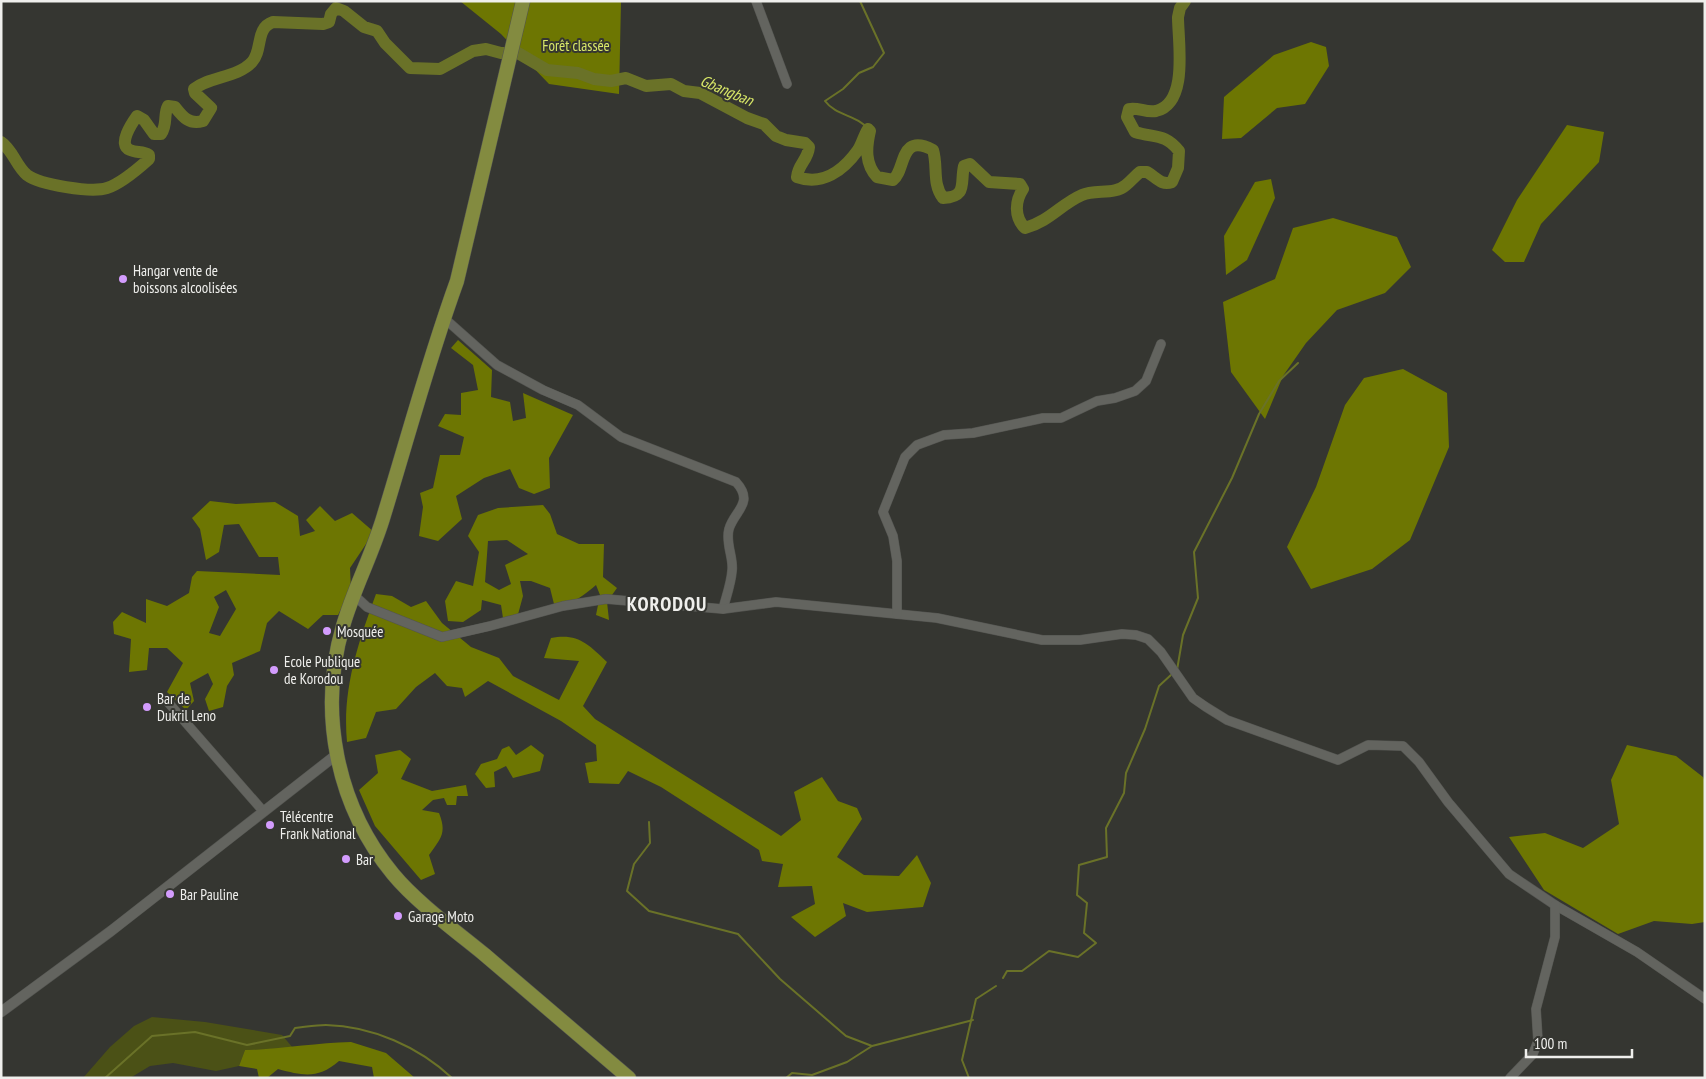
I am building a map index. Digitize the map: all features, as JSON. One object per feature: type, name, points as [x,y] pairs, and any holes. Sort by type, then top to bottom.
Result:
[{"type":"highway","points":[[523,1],[457,281],[380,528],[343,626],[333,670],[331,720],[336,755],[354,811],[372,844],[394,876],[440,918],[629,1078]]},
{"type":"street","points":[[756,1],[788,84]]},
{"type":"street","points":[[444,318],[497,365],[543,390],[578,405],[620,437],[736,482],[742,488],[744,500],[741,511],[729,529],[733,570],[723,609]]},
{"type":"street","points":[[897,614],[896,561],[893,536],[883,512],[905,457],[917,445],[944,435],[973,433],[1043,418],[1061,418],[1097,401],[1115,398],[1135,391],[1146,381],[1161,344]]},
{"type":"street","points":[[354,595],[367,607],[442,637],[563,606],[606,599],[723,609],[776,602],[937,618],[1042,640],[1080,640],[1122,634],[1136,635],[1148,639],[1161,652],[1193,698],[1227,720],[1338,760],[1368,745],[1403,746],[1419,762],[1448,802],[1509,874],[1555,905],[1637,952],[1705,999]]},
{"type":"street","points":[[166,700],[263,811]]},
{"type":"street","points":[[1,1012],[111,931],[336,755]]},
{"type":"street","points":[[1510,1078],[1533,1054],[1538,1041],[1536,1009],[1554,937],[1555,905]]},
{"type":"green space","name":"Forêt classée","points":[[460,1],[621,2],[619,94],[549,84],[501,34]]},
{"type":"green space","points":[[1311,42],[1326,47],[1329,66],[1305,104],[1277,108],[1241,138],[1222,139],[1224,97],[1274,55]]},
{"type":"green space","points":[[1567,125],[1604,132],[1599,162],[1541,224],[1524,262],[1505,262],[1492,250],[1517,200]]},
{"type":"green space","points":[[1271,179],[1275,198],[1247,260],[1226,275],[1224,236],[1255,182]]},
{"type":"green space","points":[[1333,218],[1397,237],[1411,267],[1385,293],[1337,310],[1306,343],[1283,376],[1265,419],[1231,372],[1223,302],[1275,279],[1293,228]]},
{"type":"green space","points":[[458,340],[492,370],[491,397],[510,402],[513,421],[526,418],[523,393],[573,415],[549,458],[550,488],[534,494],[519,488],[510,469],[484,478],[456,496],[462,519],[438,541],[419,536],[423,507],[420,493],[433,488],[440,455],[460,455],[464,437],[438,426],[445,414],[461,415],[461,393],[478,390],[473,365],[451,348]]},
{"type":"green space","points":[[1403,369],[1447,393],[1449,447],[1410,540],[1372,569],[1311,589],[1287,547],[1316,487],[1345,405],[1364,378]]},
{"type":"green space","points":[[210,501],[236,504],[275,502],[298,516],[300,536],[315,531],[306,520],[320,506],[335,521],[352,513],[374,532],[350,568],[351,590],[338,615],[323,615],[308,629],[279,611],[267,623],[260,651],[232,663],[234,675],[227,686],[223,707],[209,711],[205,699],[213,684],[208,673],[190,683],[194,701],[186,710],[167,692],[183,663],[167,648],[149,648],[147,670],[129,672],[131,639],[114,634],[113,622],[122,612],[146,623],[146,599],[167,606],[189,593],[192,577],[197,571],[280,575],[278,557],[259,557],[239,524],[224,525],[219,552],[206,560],[200,529],[192,518]],"holes":[[[226,590],[236,609],[220,636],[209,633],[219,607],[214,597]]]},
{"type":"green space","points":[[543,505],[550,514],[557,534],[579,544],[604,544],[603,577],[617,588],[607,602],[609,620],[596,615],[600,595],[596,585],[572,602],[554,604],[550,588],[531,581],[520,581],[523,596],[517,618],[503,618],[501,605],[482,600],[481,610],[463,622],[448,621],[445,601],[456,581],[473,586],[479,552],[468,536],[478,515],[498,508]],"holes":[[[507,540],[528,554],[505,565],[511,584],[499,590],[485,582],[488,541]]]},
{"type":"green space","points":[[376,594],[392,596],[411,607],[426,601],[442,623],[471,647],[499,658],[513,676],[559,700],[579,661],[544,658],[551,638],[568,637],[582,641],[607,662],[583,706],[595,719],[781,836],[801,820],[794,792],[822,777],[838,801],[857,808],[862,819],[837,857],[864,875],[899,876],[917,855],[931,883],[923,907],[867,912],[843,903],[846,916],[815,937],[791,917],[815,904],[812,886],[778,887],[783,864],[762,861],[759,850],[661,787],[628,771],[619,784],[589,783],[585,763],[597,761],[596,745],[561,721],[488,681],[465,697],[462,688],[447,686],[435,673],[416,687],[396,709],[376,712],[366,738],[347,742],[346,723],[349,685],[363,630]]},
{"type":"green space","points":[[531,745],[544,755],[540,771],[513,778],[506,766],[494,772],[495,787],[486,788],[475,774],[481,764],[497,759],[502,749],[509,746],[516,755]]},
{"type":"green space","points":[[1627,745],[1676,756],[1703,777],[1705,782],[1705,922],[1692,924],[1654,921],[1618,934],[1544,890],[1509,837],[1545,833],[1583,848],[1619,824],[1611,780]]},
{"type":"green space","points":[[400,750],[411,759],[401,779],[432,791],[466,785],[468,796],[457,796],[456,805],[447,805],[444,798],[433,800],[422,810],[439,813],[443,831],[440,840],[429,855],[435,874],[421,880],[375,826],[359,790],[378,773],[375,755]]},
{"type":"green space","points":[[152,1017],[205,1022],[282,1035],[293,1048],[245,1050],[239,1066],[216,1071],[173,1063],[150,1066],[130,1078],[83,1078],[110,1047],[134,1026]]},
{"type":"green space","points":[[351,1042],[386,1053],[415,1078],[374,1078],[372,1067],[339,1061],[324,1071],[317,1073],[303,1074],[278,1069],[267,1078],[259,1078],[257,1069],[239,1066],[245,1050]]},
{"type":"waterway","points":[[860,1],[884,53],[873,67],[859,73],[843,89],[825,101],[835,110],[858,121],[868,129]]},
{"type":"waterway","name":"Gbangban","points":[[1,142],[9,149],[23,171],[34,179],[54,185],[79,189],[107,188],[118,183],[149,159],[149,155],[130,150],[125,144],[127,134],[137,116],[144,120],[154,134],[161,134],[168,106],[175,107],[190,121],[203,121],[211,108],[195,93],[194,89],[239,71],[252,62],[257,52],[261,34],[267,25],[273,22],[323,24],[329,22],[331,14],[336,8],[344,11],[364,27],[377,31],[385,43],[410,68],[440,69],[473,51],[486,49],[501,53],[518,53],[547,70],[578,73],[594,79],[611,81],[626,78],[646,86],[671,84],[684,91],[700,93],[747,118],[764,124],[776,136],[786,140],[805,143],[809,147],[797,177],[815,180],[831,175],[839,170],[858,150],[868,129],[870,131],[867,150],[868,161],[877,177],[893,180],[909,149],[914,146],[922,146],[933,150],[936,181],[943,198],[951,197],[960,192],[964,166],[970,164],[989,182],[1020,184],[1023,189],[1018,199],[1017,214],[1025,228],[1042,221],[1082,195],[1121,188],[1140,172],[1147,172],[1165,183],[1172,182],[1178,168],[1179,151],[1169,141],[1135,132],[1127,117],[1129,109],[1156,111],[1166,106],[1173,96],[1177,84],[1180,56],[1178,17],[1180,8],[1185,1]]},
{"type":"waterway","points":[[1177,670],[1183,635],[1198,598],[1194,552],[1232,478],[1259,414],[1279,381],[1298,363]]},
{"type":"waterway","points":[[1003,978],[1007,971],[1022,971],[1049,951],[1078,957],[1096,943],[1084,933],[1087,903],[1077,895],[1079,865],[1107,857],[1106,828],[1124,793],[1126,773],[1145,729],[1159,686],[1172,674]]},
{"type":"waterway","points":[[649,822],[650,843],[634,864],[627,891],[649,911],[738,934],[780,979],[846,1036],[872,1046]]},
{"type":"waterway","points":[[969,1078],[962,1060],[976,999],[996,986]]},
{"type":"waterway","points":[[786,1078],[792,1073],[812,1075],[847,1062],[872,1046],[973,1020]]},
{"type":"waterway","points":[[105,1078],[152,1036],[195,1032],[247,1045],[290,1036],[295,1028],[326,1025],[360,1029],[394,1040],[425,1057],[452,1078]]},
{"type":"place","name":"Hangar vente de boissons alcoolisées","points":[[123,279]]},
{"type":"place","name":"Mosquée","points":[[327,631]]},
{"type":"place","name":"Ecole Publique de Korodou","points":[[274,670]]},
{"type":"place","name":"Bar de Dukril Leno","points":[[147,707]]},
{"type":"place","name":"Télécentre Frank National","points":[[270,825]]},
{"type":"place","name":"Bar","points":[[346,859]]},
{"type":"place","name":"Bar Pauline","points":[[170,894]]},
{"type":"place","name":"Garage Moto","points":[[398,916]]},
{"type":"district","name":"KORODOU","points":[[667,604]]}]
